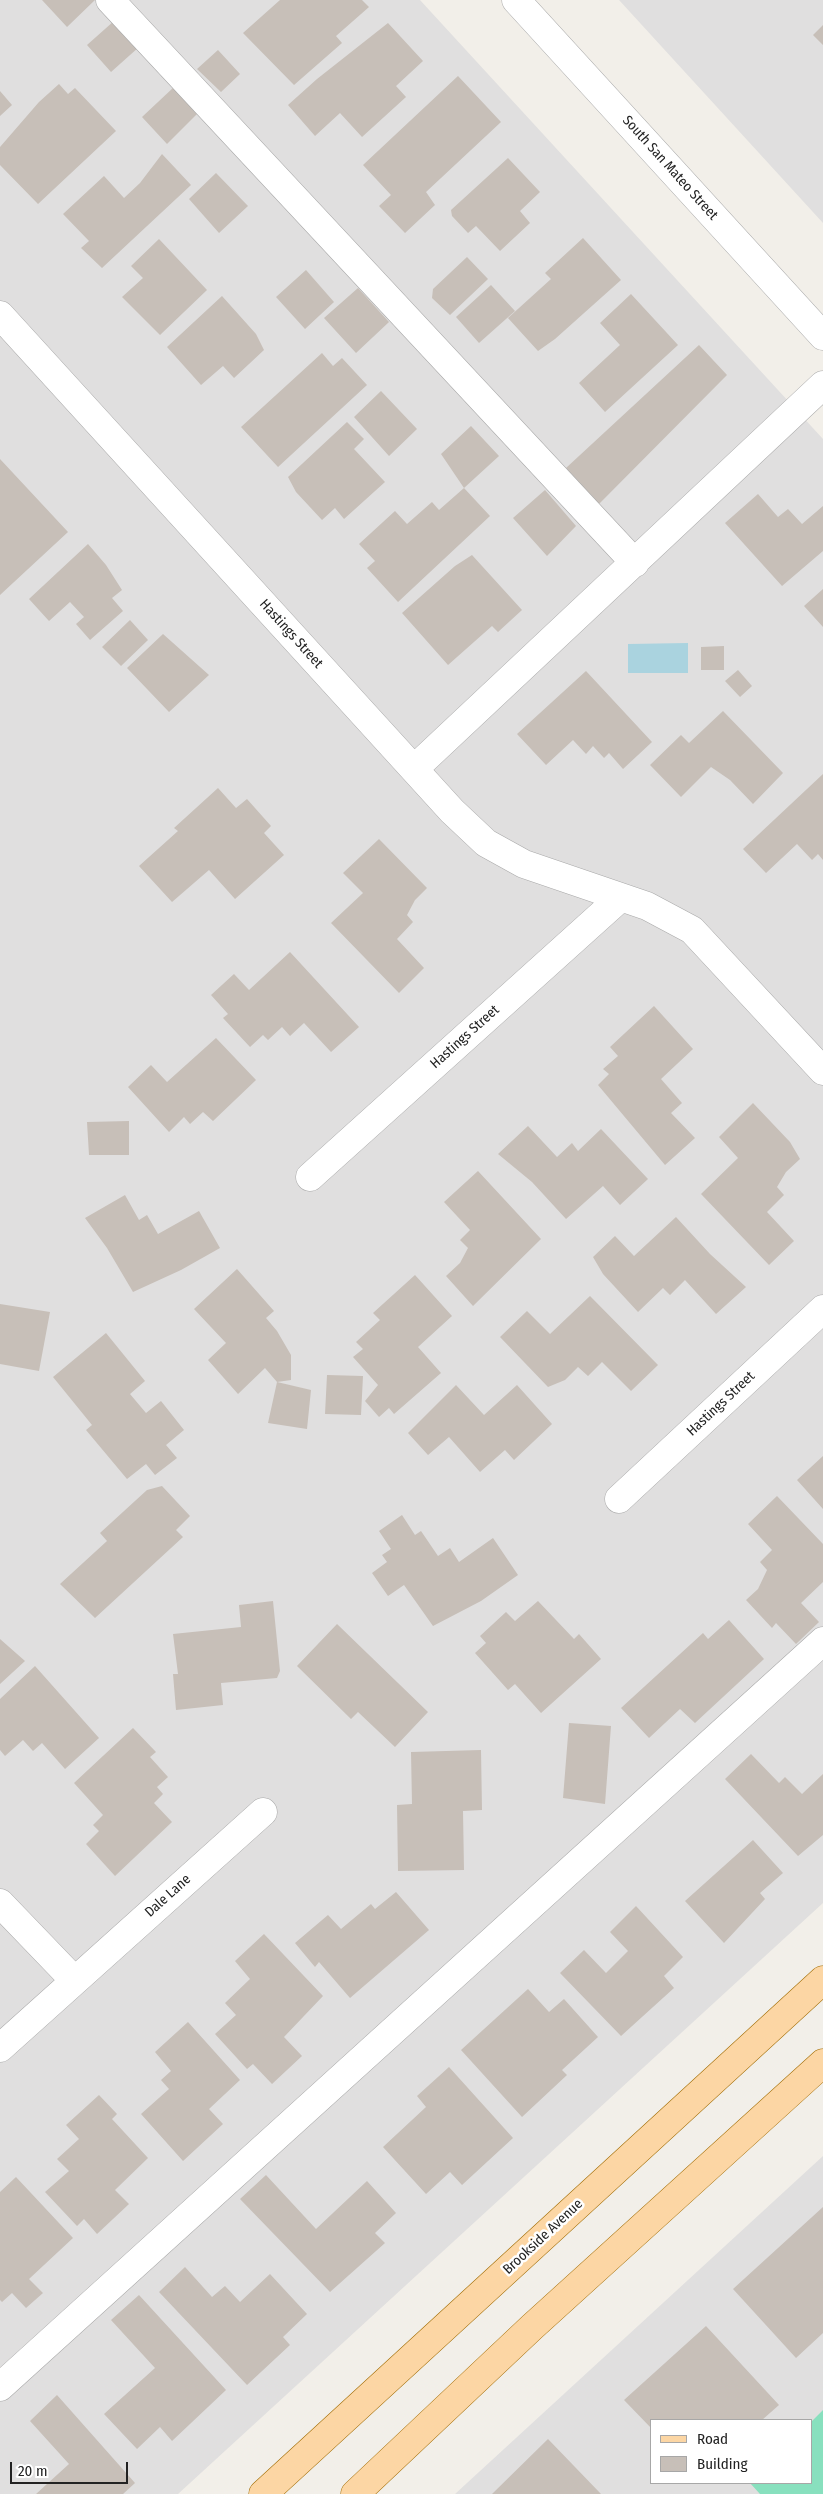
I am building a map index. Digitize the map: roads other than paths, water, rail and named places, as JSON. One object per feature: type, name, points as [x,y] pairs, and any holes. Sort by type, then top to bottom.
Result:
[{"type":"main road","name":"Brookside Avenue","points":[[263,2494],[823,1980]]},
{"type":"main road","points":[[354,2494],[532,2328],[823,2063]]},
{"type":"street","points":[[110,0],[635,563]]},
{"type":"street","name":"South San Mateo Street","points":[[516,0],[823,336]]},
{"type":"street","name":"Hastings Street","points":[[0,315],[452,811],[486,843],[524,864],[647,906],[692,930],[823,1071]]},
{"type":"street","points":[[414,769],[823,385]]},
{"type":"street","name":"Hastings Street","points":[[310,1177],[620,898]]},
{"type":"street","name":"Hastings Street","points":[[619,1499],[823,1309]]},
{"type":"street","points":[[0,2387],[823,1641]]},
{"type":"street","name":"Dale Lane","points":[[0,2048],[262,1812]]},
{"type":"street","points":[[0,1903],[74,1980]]},
{"type":"water","points":[[688,643],[688,673],[628,673],[628,644]]}]
